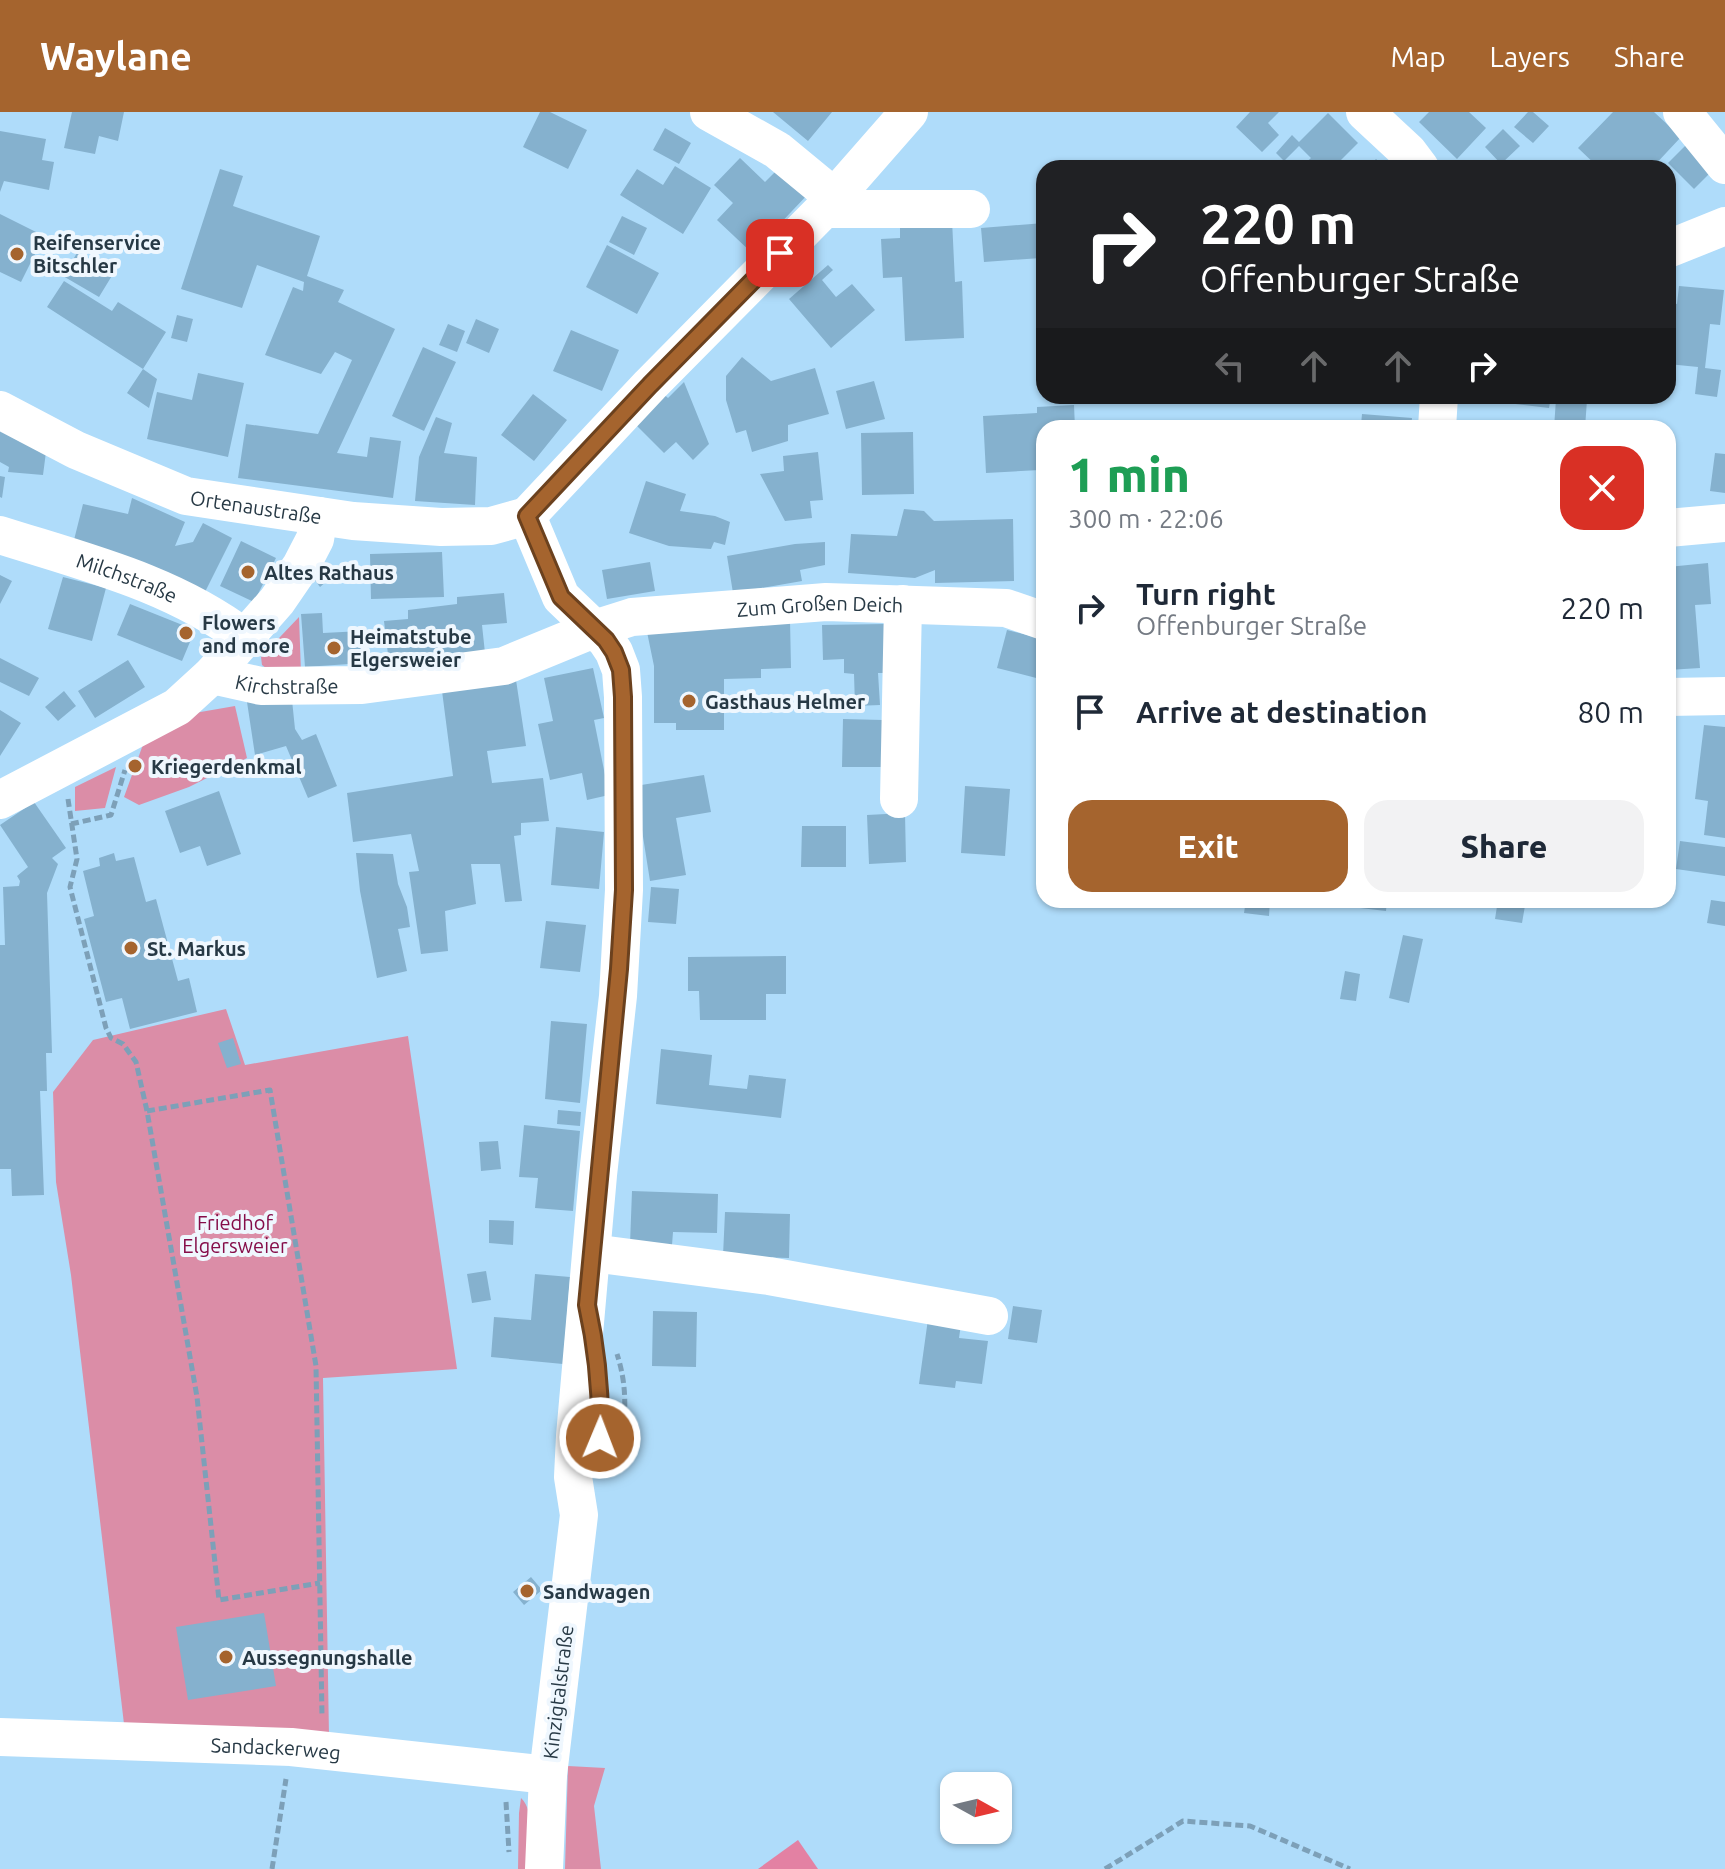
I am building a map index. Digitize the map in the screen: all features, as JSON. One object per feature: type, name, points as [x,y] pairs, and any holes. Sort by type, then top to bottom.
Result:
[{"type":"street","points":[[709,112],[777,150],[829,203],[971,209]]},
{"type":"street","points":[[527,516],[650,385],[829,203],[909,112]]},
{"type":"street","points":[[1365,112],[1414,160]]},
{"type":"street","points":[[1682,112],[1725,165]]},
{"type":"street","points":[[1676,246],[1725,226]]},
{"type":"street","name":"Ortenaustraße","points":[[0,410],[76,450],[186,496],[319,516],[441,527],[491,526],[527,516]]},
{"type":"street","name":"Kirchstraße","points":[[0,800],[177,707],[212,675],[277,601],[315,539],[319,516]]},
{"type":"street","name":"Kinzigtalstraße","points":[[527,516],[561,597],[614,652],[621,670],[625,751],[624,890],[618,996],[587,1305],[595,1340],[601,1393],[600,1438],[595,1478],[579,1515],[532,1773],[544,1869]]},
{"type":"street","points":[[1676,527],[1725,523]]},
{"type":"street","name":"Milchstraße","points":[[0,535],[132,578],[195,604],[245,638]]},
{"type":"street","name":"Zum Großen Deich","points":[[594,629],[632,617],[826,602],[1006,608],[1036,618]]},
{"type":"street","points":[[899,799],[903,604]]},
{"type":"street","name":"Kirchstraße","points":[[212,675],[261,686],[362,685],[504,666],[594,629]]},
{"type":"street","points":[[1676,697],[1725,696]]},
{"type":"street","points":[[592,1253],[769,1276],[989,1316]]},
{"type":"street","name":"Sandackerweg","points":[[0,1737],[306,1748],[532,1773]]},
{"type":"path","points":[[63,767],[77,859],[70,887],[106,1028],[111,1038],[123,1044],[136,1062],[147,1111],[197,1397],[219,1600],[320,1583]]},
{"type":"path","points":[[71,824],[111,815],[121,782]]},
{"type":"path","points":[[147,1111],[270,1090],[316,1366],[320,1583],[306,1748],[272,1869]]},
{"type":"path","points":[[509,1854],[505,1808],[532,1773]]},
{"type":"path","points":[[1105,1869],[1183,1821],[1250,1826],[1350,1869]]},
{"type":"green space","points":[[299,617],[301,673],[266,668],[262,665],[261,657]]},
{"type":"green space","points":[[235,706],[247,758],[189,787],[139,805],[124,797],[145,739],[189,714]]},
{"type":"green space","points":[[116,767],[105,808],[75,811],[75,787]]},
{"type":"green space","name":"Friedhof Elgersweier","points":[[226,1009],[245,1065],[408,1036],[457,1369],[323,1378],[329,1736],[124,1724],[71,1275],[56,1182],[53,1092],[93,1040]]},
{"type":"green space","points":[[568,1766],[605,1768],[594,1806],[601,1869],[565,1869]]},
{"type":"green space","points":[[521,1798],[530,1822],[527,1869],[518,1869]]},
{"type":"shaded area","points":[[798,1840],[818,1869],[758,1869]]},
{"type":"building","points":[[72,112],[124,112],[118,141],[99,136],[95,154],[64,148]]},
{"type":"building","points":[[540,112],[550,112],[587,130],[568,169],[523,147]]},
{"type":"building","points":[[773,112],[832,112],[808,141]]},
{"type":"building","points":[[1250,112],[1279,112],[1268,123],[1279,135],[1262,152],[1236,127]]},
{"type":"building","points":[[1429,112],[1469,112],[1486,128],[1457,159],[1419,122]]},
{"type":"building","points":[[1528,112],[1533,112],[1549,126],[1533,143],[1514,127]]},
{"type":"building","points":[[1613,112],[1654,112],[1681,137],[1659,160],[1591,160],[1578,148]]},
{"type":"building","points":[[1328,113],[1358,143],[1341,160],[1309,160],[1311,158],[1299,146],[1285,160],[1276,153],[1292,135],[1299,142]]},
{"type":"building","points":[[665,128],[691,143],[679,164],[653,150]]},
{"type":"building","points":[[1503,129],[1520,146],[1505,160],[1497,160],[1485,147]]},
{"type":"building","points":[[0,131],[46,139],[42,160],[54,162],[49,190],[4,181],[0,192]]},
{"type":"building","points":[[1691,140],[1717,166],[1694,189],[1676,171],[1676,160],[1671,160]]},
{"type":"building","points":[[740,158],[765,182],[784,163],[812,190],[752,253],[717,220],[733,203],[714,185]]},
{"type":"building","points":[[675,166],[711,188],[683,234],[620,195],[637,169],[663,185]]},
{"type":"building","points":[[220,169],[243,176],[233,206],[320,236],[307,276],[344,290],[338,302],[395,329],[337,453],[367,457],[370,437],[401,441],[393,498],[238,478],[246,424],[318,434],[352,360],[335,352],[321,374],[265,355],[293,287],[303,291],[304,282],[257,265],[242,308],[181,289]]},
{"type":"building","name":"Reifenservice Bitschler","points":[[0,214],[44,236],[21,282],[0,272]]},
{"type":"building","points":[[622,216],[647,228],[634,255],[609,242]]},
{"type":"building","points":[[952,220],[955,282],[962,281],[964,338],[905,341],[902,277],[883,278],[881,239],[900,238],[900,223]]},
{"type":"building","points":[[1036,224],[1036,258],[984,262],[981,228]]},
{"type":"building","points":[[607,245],[659,273],[637,314],[586,287]]},
{"type":"building","points":[[77,253],[113,274],[99,297],[63,276]]},
{"type":"building","points":[[828,265],[833,270],[822,280],[836,297],[852,284],[875,310],[831,348],[789,299]]},
{"type":"building","points":[[64,281],[112,311],[118,302],[166,332],[143,369],[47,307]]},
{"type":"building","points":[[1679,286],[1724,290],[1720,325],[1710,324],[1705,368],[1721,370],[1717,397],[1695,394],[1698,367],[1676,365]]},
{"type":"building","points":[[177,315],[193,319],[187,342],[171,338]]},
{"type":"building","points":[[476,319],[499,329],[489,353],[466,343]]},
{"type":"building","points":[[448,324],[465,331],[457,352],[439,345]]},
{"type":"building","points":[[571,330],[619,350],[602,391],[553,371]]},
{"type":"building","points":[[423,347],[456,362],[424,431],[392,416]]},
{"type":"building","points":[[742,357],[771,381],[815,368],[829,414],[788,425],[788,441],[752,452],[746,430],[736,433],[726,400],[726,376]]},
{"type":"building","points":[[143,369],[157,379],[149,408],[127,393]]},
{"type":"building","points":[[198,373],[244,383],[228,457],[147,439],[157,392],[192,400]]},
{"type":"building","points":[[874,381],[885,419],[846,429],[836,391]]},
{"type":"building","points":[[684,382],[709,444],[693,460],[676,442],[664,453],[630,419],[659,390],[668,398]]},
{"type":"building","points":[[533,394],[567,420],[534,461],[501,435]]},
{"type":"building","points":[[1515,404],[1550,404],[1549,408]]},
{"type":"building","points":[[1556,404],[1587,404],[1586,420],[1555,420]]},
{"type":"building","points":[[1074,405],[1075,420],[1036,420],[1036,470],[986,473],[983,416],[1037,413],[1037,407]]},
{"type":"building","points":[[1362,414],[1412,418],[1412,420],[1361,420]]},
{"type":"building","points":[[436,417],[452,423],[444,453],[477,457],[475,505],[415,501],[419,457]]},
{"type":"building","points":[[0,427],[46,452],[43,475],[8,472],[9,467],[0,462]]},
{"type":"building","points":[[913,432],[914,494],[862,495],[861,433]]},
{"type":"building","points":[[818,452],[823,500],[810,501],[812,518],[785,521],[760,474],[784,471],[783,456]]},
{"type":"building","points":[[1715,453],[1725,454],[1725,493],[1710,491]]},
{"type":"building","points":[[0,476],[5,477],[2,498],[0,497]]},
{"type":"building","points":[[646,481],[686,494],[680,511],[715,516],[730,522],[725,545],[714,542],[711,549],[669,546],[629,533]]},
{"type":"building","points":[[132,498],[185,522],[175,546],[193,542],[203,523],[232,538],[203,596],[74,540],[83,504],[128,514]]},
{"type":"building","points":[[904,509],[924,511],[934,521],[1013,519],[1014,581],[935,583],[935,570],[915,578],[848,573],[851,534],[897,536]]},
{"type":"building","name":"Altes Rathaus","points":[[241,541],[276,558],[254,602],[220,586]]},
{"type":"building","points":[[825,542],[825,565],[800,570],[802,581],[733,593],[727,556]]},
{"type":"building","points":[[442,552],[444,597],[371,599],[370,554]]},
{"type":"building","points":[[650,562],[655,591],[607,599],[602,570]]},
{"type":"building","points":[[1708,563],[1711,604],[1695,605],[1700,668],[1676,670],[1676,566]]},
{"type":"building","points":[[322,573],[327,581],[320,587],[314,579]]},
{"type":"building","points":[[0,575],[12,581],[0,604]]},
{"type":"building","points":[[63,577],[106,588],[92,641],[48,629]]},
{"type":"building","points":[[504,593],[507,623],[482,625],[485,653],[389,663],[384,621],[408,619],[408,610],[457,604],[457,597]]},
{"type":"building","points":[[130,604],[195,630],[182,661],[117,635]]},
{"type":"building","name":"Heimatstube Elgersweier","points":[[322,613],[323,633],[362,631],[364,663],[305,667],[301,614]]},
{"type":"building","points":[[790,620],[791,668],[761,669],[761,678],[724,679],[724,730],[676,730],[676,723],[654,723],[654,666],[647,632]]},
{"type":"building","points":[[884,624],[885,673],[878,673],[880,705],[855,706],[854,674],[844,673],[844,659],[823,660],[822,625]]},
{"type":"building","points":[[1007,630],[1036,637],[1036,678],[997,668]]},
{"type":"building","points":[[0,658],[39,678],[29,696],[0,682]]},
{"type":"building","points":[[128,660],[145,687],[95,718],[78,691]]},
{"type":"building","points":[[593,668],[604,718],[594,720],[609,795],[587,800],[582,773],[550,780],[538,724],[553,721],[544,678]]},
{"type":"building","points":[[516,680],[526,746],[487,751],[492,783],[543,778],[549,821],[521,823],[521,835],[514,836],[522,901],[505,902],[500,864],[471,864],[476,904],[445,911],[448,951],[421,954],[409,872],[419,871],[411,834],[353,842],[347,793],[453,776],[442,691]]},
{"type":"building","points":[[64,691],[76,706],[58,721],[45,707]]},
{"type":"building","points":[[292,700],[295,729],[302,740],[316,734],[337,786],[308,798],[286,746],[255,755],[247,702]]},
{"type":"building","points":[[0,710],[21,723],[0,756]]},
{"type":"building","points":[[843,719],[883,720],[882,767],[842,767]]},
{"type":"building","points":[[1704,725],[1725,727],[1725,838],[1704,835],[1708,801],[1695,799]]},
{"type":"building","points":[[704,775],[711,812],[676,818],[686,875],[650,881],[635,786]]},
{"type":"building","points":[[965,786],[1010,789],[1005,856],[961,853]]},
{"type":"building","points":[[219,791],[241,854],[207,866],[200,846],[180,853],[165,811]]},
{"type":"building","points":[[34,802],[66,848],[52,858],[58,864],[47,893],[52,1053],[46,1053],[47,1091],[40,1091],[44,1195],[12,1196],[11,1169],[0,1169],[0,945],[5,945],[3,887],[19,886],[17,876],[28,867],[0,825]]},
{"type":"building","points":[[905,813],[906,862],[869,864],[867,815]]},
{"type":"building","points":[[802,826],[846,826],[846,867],[801,867]]},
{"type":"building","points":[[556,827],[604,832],[599,889],[551,885]]},
{"type":"building","points":[[1680,841],[1725,847],[1725,876],[1676,869]]},
{"type":"building","name":"St. Markus","points":[[114,853],[116,861],[134,857],[146,902],[156,899],[178,981],[189,978],[197,1012],[130,1029],[122,998],[106,1002],[84,919],[94,916],[83,871],[100,866],[99,858]]},
{"type":"building","points":[[356,853],[393,854],[410,927],[398,929],[407,971],[377,978]]},
{"type":"building","points":[[651,887],[679,889],[676,924],[648,922]]},
{"type":"building","points":[[1711,900],[1725,902],[1725,926],[1707,923]]},
{"type":"building","points":[[1245,908],[1270,908],[1269,916],[1244,913]]},
{"type":"building","points":[[1497,908],[1525,908],[1522,923],[1495,919]]},
{"type":"building","points":[[546,921],[586,925],[580,972],[540,968]]},
{"type":"building","points":[[1403,935],[1423,939],[1409,1003],[1389,998]]},
{"type":"building","points":[[786,956],[786,994],[766,994],[766,1020],[700,1020],[699,991],[688,991],[688,957]]},
{"type":"building","points":[[1345,971],[1360,974],[1356,1001],[1340,999]]},
{"type":"building","points":[[551,1021],[587,1024],[580,1103],[545,1099]]},
{"type":"building","points":[[233,1038],[241,1064],[227,1068],[218,1043]]},
{"type":"building","points":[[661,1049],[712,1055],[709,1085],[747,1089],[749,1075],[786,1079],[781,1118],[656,1104]]},
{"type":"building","points":[[558,1110],[581,1112],[580,1126],[557,1124]]},
{"type":"building","points":[[524,1125],[580,1131],[573,1211],[535,1208],[538,1178],[519,1177]]},
{"type":"building","points":[[498,1141],[501,1169],[481,1171],[479,1142]]},
{"type":"building","points":[[632,1191],[718,1194],[717,1233],[673,1232],[672,1245],[630,1244]]},
{"type":"building","points":[[725,1212],[790,1214],[789,1258],[723,1256]]},
{"type":"building","points":[[489,1220],[514,1221],[513,1245],[489,1243]]},
{"type":"building","points":[[486,1271],[491,1300],[472,1303],[467,1274]]},
{"type":"building","points":[[535,1274],[570,1277],[563,1364],[491,1357],[494,1317],[531,1320]]},
{"type":"building","points":[[1013,1306],[1042,1310],[1037,1343],[1008,1339]]},
{"type":"building","points":[[653,1311],[697,1312],[696,1367],[652,1366]]},
{"type":"building","points":[[928,1319],[961,1324],[959,1338],[988,1341],[982,1384],[956,1381],[955,1388],[919,1384]]},
{"type":"building","name":"Sandwagen","points":[[531,1577],[542,1590],[524,1605],[513,1592]]},
{"type":"building","name":"Aussegnungshalle","points":[[264,1613],[276,1686],[188,1700],[176,1627]]},
{"type":"place","name":"Reifenservice Bitschler","points":[[17,254]]},
{"type":"place","name":"Altes Rathaus","points":[[248,572]]},
{"type":"place","name":"Flowers and more","points":[[186,633]]},
{"type":"place","name":"Heimatstube Elgersweier","points":[[334,648]]},
{"type":"place","name":"Gasthaus Helmer","points":[[689,701]]},
{"type":"place","name":"Kriegerdenkmal","points":[[135,766]]},
{"type":"place","name":"St. Markus","points":[[131,948]]},
{"type":"place","name":"Sandwagen","points":[[527,1591]]},
{"type":"place","name":"Aussegnungshalle","points":[[226,1657]]},
{"type":"route","points":[[600,1438],[601,1393],[595,1340],[587,1305],[618,996],[624,890],[625,751],[621,670],[606,640],[561,597],[527,516],[780,253]]}]
